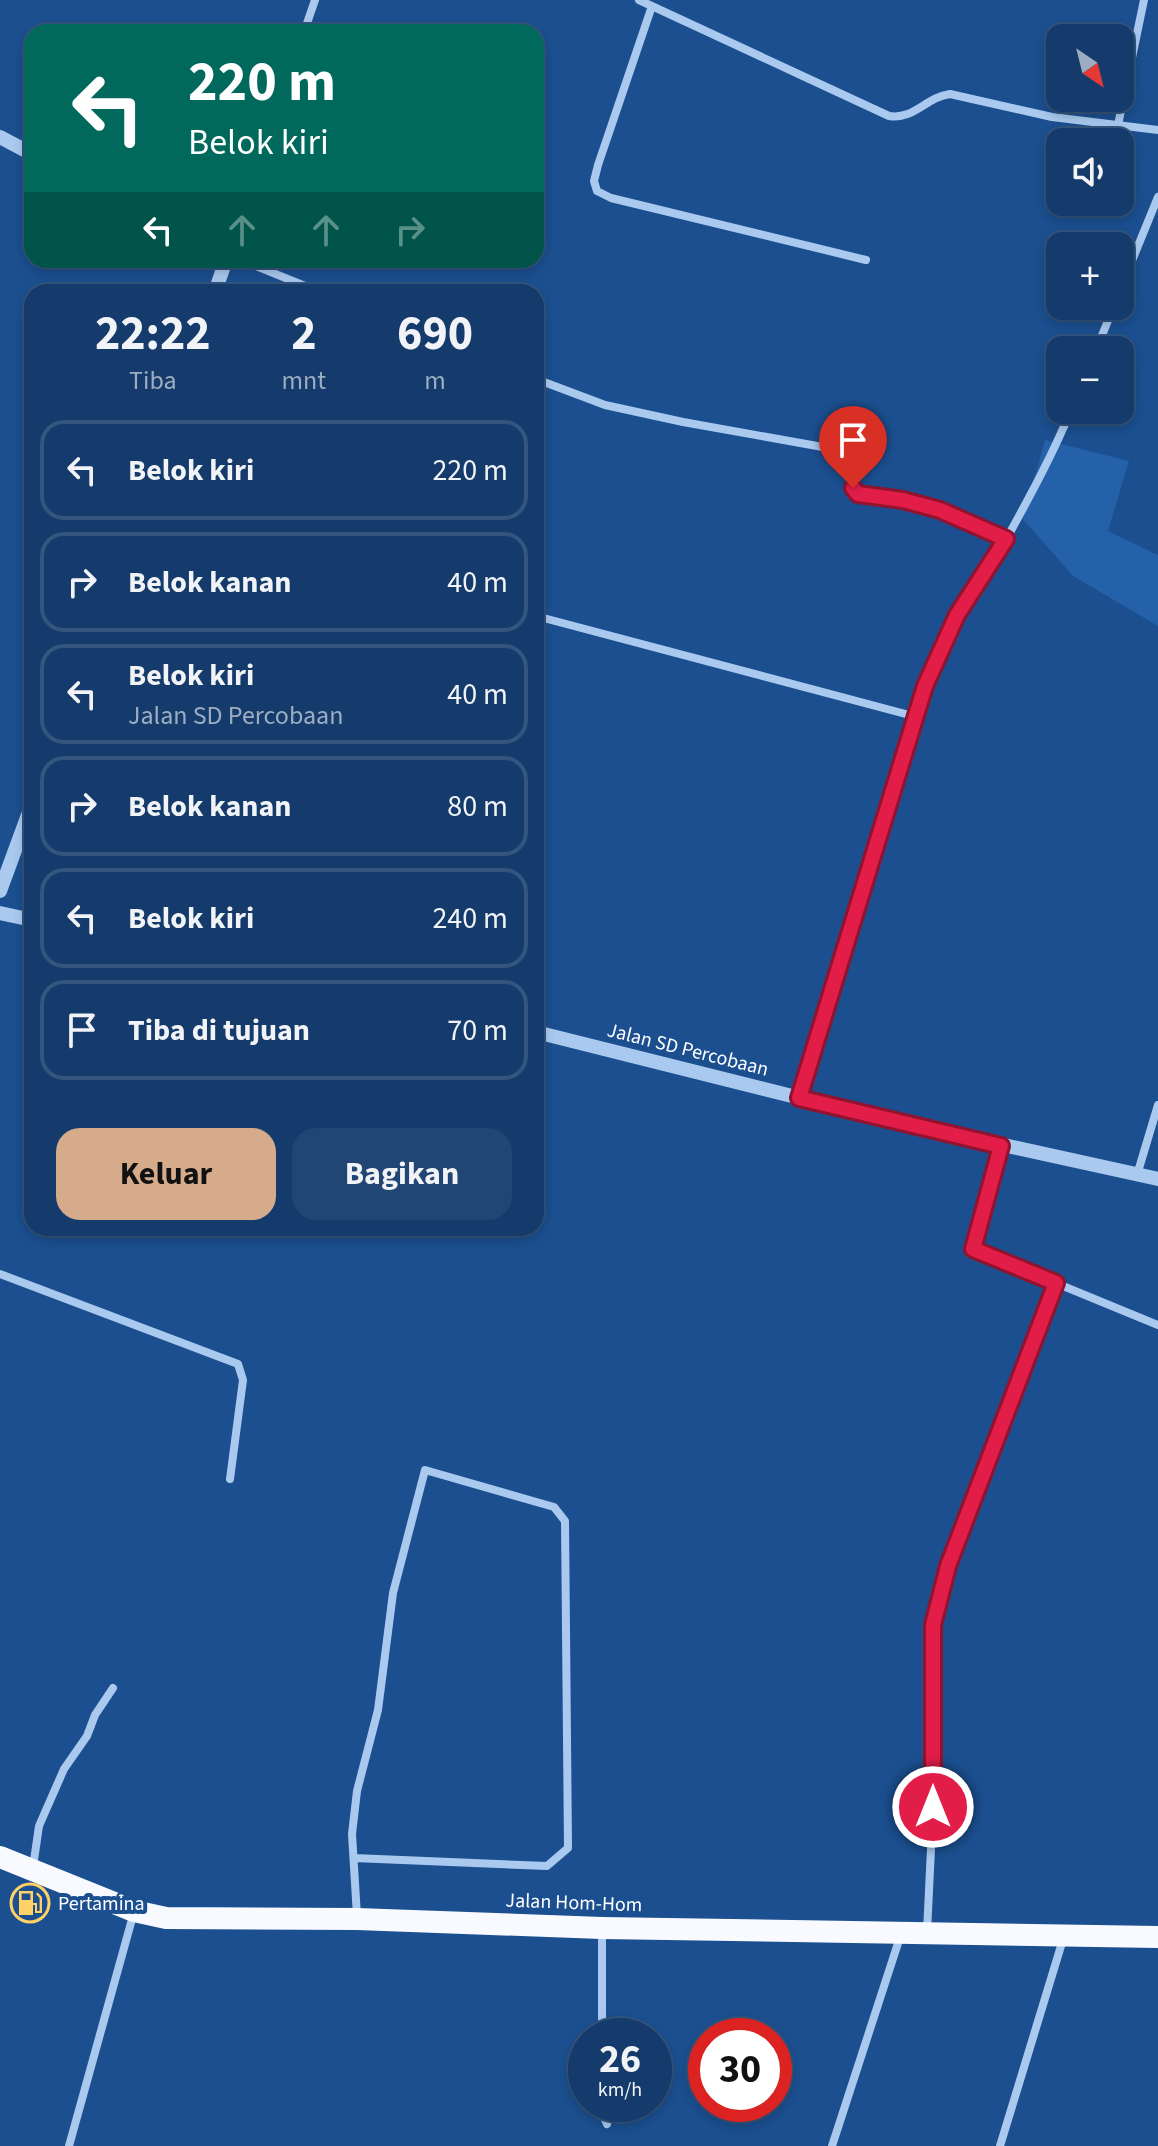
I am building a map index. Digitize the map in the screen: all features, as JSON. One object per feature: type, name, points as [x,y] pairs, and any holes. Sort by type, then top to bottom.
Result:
[{"type":"highway","name":"Jalan Hom-Hom","points":[[0,1857],[134,1911],[166,1918],[357,1919],[602,1928],[1158,1937]]},
{"type":"street","points":[[307,24],[315,0]]},
{"type":"street","points":[[639,0],[889,116],[902,117],[939,95],[950,94],[1052,117],[1158,130]]},
{"type":"street","points":[[1118,125],[1144,0]]},
{"type":"street","points":[[652,6],[598,165],[594,181],[597,191],[611,198],[866,260]]},
{"type":"street","points":[[0,137],[24,150]]},
{"type":"street","points":[[1134,256],[1158,197]]},
{"type":"street","points":[[261,268],[300,284]]},
{"type":"street","points":[[544,382],[605,405],[845,451],[855,456],[853,488],[858,494],[903,500],[940,510],[1006,539]]},
{"type":"street","points":[[799,1098],[925,686],[957,615],[1006,539],[1065,424]]},
{"type":"street","points":[[544,618],[917,717]]},
{"type":"street","points":[[0,891],[24,826]]},
{"type":"street","points":[[0,913],[24,918]]},
{"type":"street","name":"Jalan SD Percobaan","points":[[544,1034],[1001,1146],[1158,1179]]},
{"type":"street","points":[[1137,1175],[1158,1105]]},
{"type":"street","points":[[1001,1146],[973,1249],[1158,1325]]},
{"type":"street","points":[[0,1274],[238,1364],[243,1380],[230,1479]]},
{"type":"street","points":[[927,1933],[933,1807],[933,1625],[948,1566],[1056,1283]]},
{"type":"street","points":[[354,1858],[547,1866],[568,1848],[565,1521],[554,1507],[425,1470],[393,1593],[378,1710],[357,1791],[352,1834],[357,1919]]},
{"type":"street","points":[[33,1868],[39,1826],[64,1769],[87,1736],[95,1715],[113,1688]]},
{"type":"street","points":[[69,2146],[134,1911]]},
{"type":"street","points":[[602,1928],[602,2018]]},
{"type":"street","points":[[832,2146],[901,1933]]},
{"type":"street","points":[[1000,2146],[1065,1935]]},
{"type":"shaded area","points":[[1045,440],[1129,461],[1108,531],[1158,555],[1158,626],[1073,576],[1023,519]]},
{"type":"place","name":"Pertamina","points":[[30,1903]]},
{"type":"route","points":[[853,488],[858,494],[903,500],[940,510],[1006,539],[957,615],[925,686],[799,1098],[1001,1146],[973,1249],[1056,1283],[948,1566],[933,1625],[933,1807]]}]
